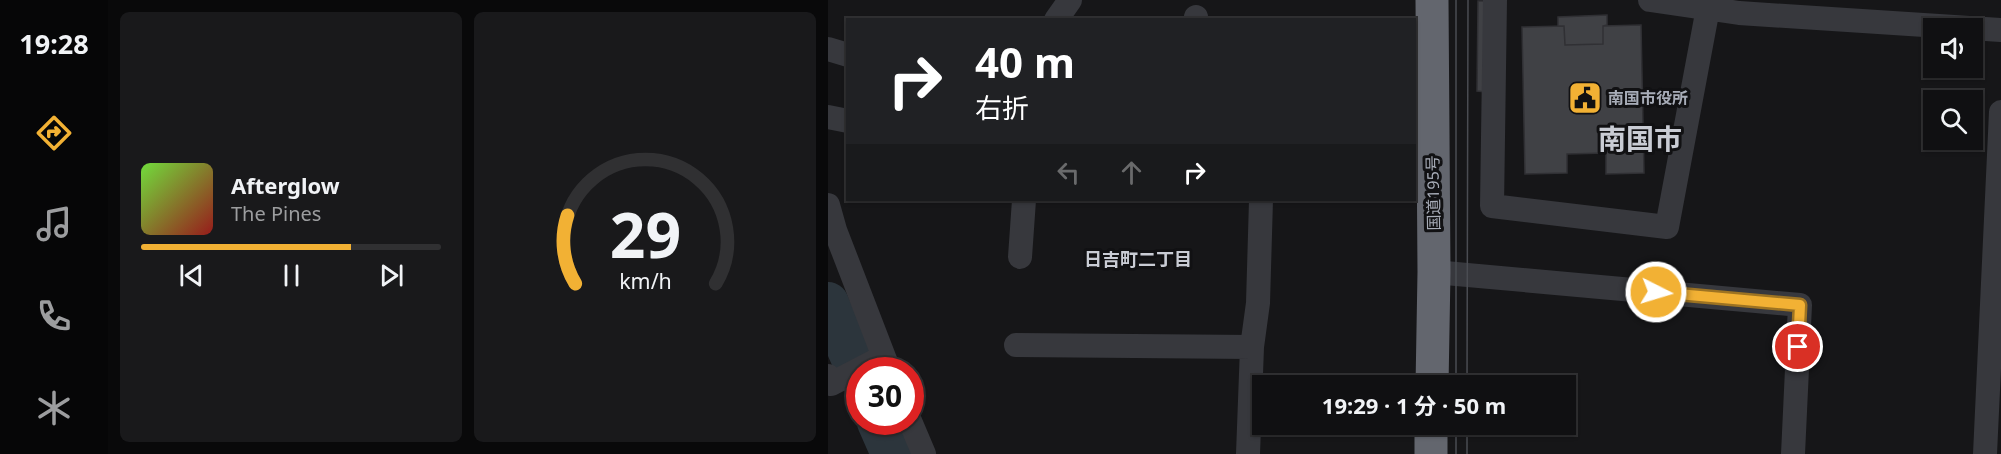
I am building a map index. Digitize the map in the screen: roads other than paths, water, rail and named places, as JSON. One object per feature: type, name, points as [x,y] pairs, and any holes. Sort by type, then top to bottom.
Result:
[{"type":"highway","name":"国道195号","points":[[1432,0],[1423,97],[1434,272],[1432,375]]},
{"type":"highway","points":[[1431,435],[1431,454]]},
{"type":"street","points":[[1057,18],[1070,0]]},
{"type":"street","points":[[1495,0],[1492,206],[1667,227],[1708,8]]},
{"type":"street","points":[[1650,0],[1739,13],[2001,30]]},
{"type":"street","points":[[828,49],[846,54]]},
{"type":"street","points":[[1985,454],[2001,112]]},
{"type":"street","points":[[828,117],[846,121]]},
{"type":"street","points":[[1020,257],[1024,201]]},
{"type":"street","points":[[1248,454],[1252,347],[1258,303],[1261,201]]},
{"type":"street","points":[[828,205],[835,230],[883,357]]},
{"type":"street","points":[[1434,272],[1800,305],[1793,454]]},
{"type":"street","points":[[1016,345],[1252,347]]},
{"type":"street","points":[[829,381],[846,376]]},
{"type":"street","points":[[916,435],[924,454]]},
{"type":"waterway","points":[[828,303],[851,357]]},
{"type":"waterway","points":[[884,435],[892,454]]},
{"type":"tram line","points":[[1456,0],[1456,375]]},
{"type":"tram line","points":[[1467,375],[1468,0]]},
{"type":"tram line","points":[[1456,435],[1456,454]]},
{"type":"tram line","points":[[1467,435],[1467,454]]},
{"type":"place","name":"南国市役所","points":[[1585,98]]},
{"type":"district","name":"南国市","points":[[1640,139]]},
{"type":"district","name":"日吉町二丁目","points":[[1138,260]]}]
